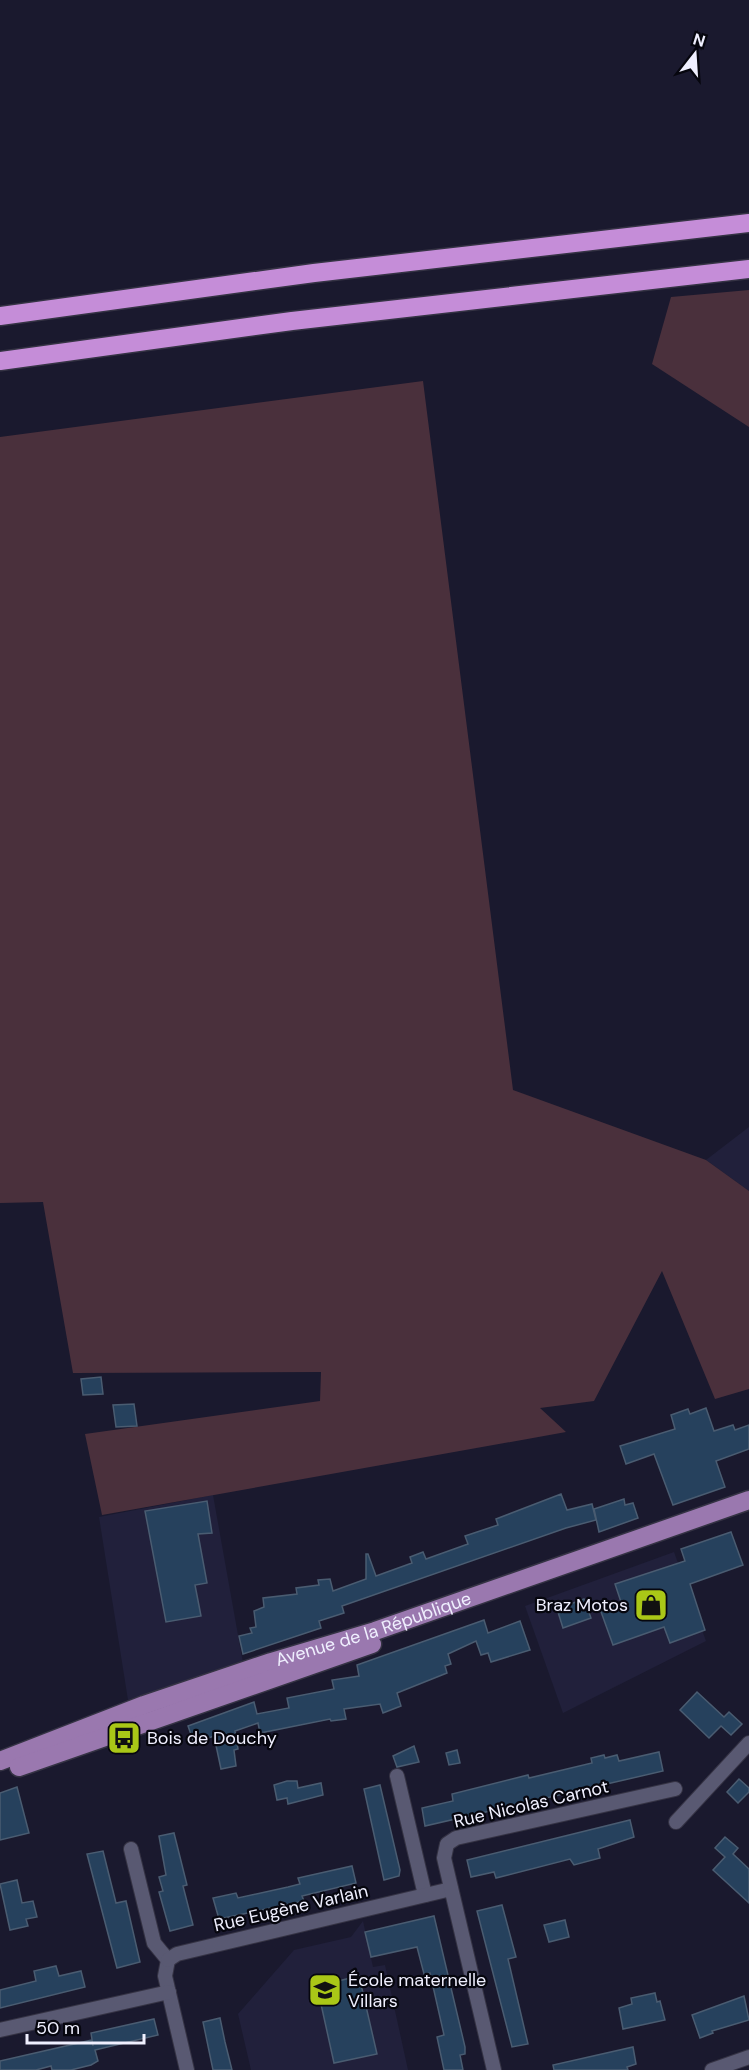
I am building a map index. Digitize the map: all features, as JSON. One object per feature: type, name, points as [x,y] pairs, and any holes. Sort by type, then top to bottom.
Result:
[{"type":"highway","points":[[0,316],[337,270],[749,223]]},
{"type":"highway","points":[[0,361],[292,321],[749,269]]},
{"type":"main road","name":"Avenue de la République","points":[[0,1761],[144,1705],[271,1662],[375,1631],[749,1500]]},
{"type":"main road","name":"Avenue de la République","points":[[0,1773],[749,1513]]},
{"type":"street","points":[[676,1822],[749,1743]]},
{"type":"street","points":[[397,1776],[425,1895]]},
{"type":"street","name":"Rue Nicolas Carnot","points":[[494,2070],[444,1853],[451,1841],[675,1790]]},
{"type":"street","points":[[131,1849],[154,1943],[168,1960],[164,1970],[187,2070]]},
{"type":"street","name":"Rue Eugène Varlain","points":[[168,1960],[177,1953],[451,1889]]},
{"type":"street","points":[[0,2030],[169,1992]]},
{"type":"street","points":[[712,2070],[749,2057]]},
{"type":"shaded area","points":[[749,290],[749,427],[652,364],[671,297]]},
{"type":"shaded area","points":[[423,381],[513,1090],[706,1160],[749,1191],[749,1389],[715,1399],[662,1271],[594,1401],[540,1408],[566,1432],[102,1515],[85,1434],[320,1401],[321,1372],[73,1373],[43,1202],[0,1203],[0,437]]},
{"type":"shaded area","points":[[749,1127],[749,1191],[706,1160]]},
{"type":"shaded area","points":[[213,1495],[243,1663],[219,1674],[128,1700],[99,1517]]},
{"type":"shaded area","points":[[674,1552],[706,1641],[563,1713],[525,1606]]},
{"type":"shaded area","name":"École maternelle Villars","points":[[363,1921],[373,1967],[385,1965],[408,2070],[251,2070],[238,2014],[294,1950],[351,1937]]},
{"type":"building","points":[[101,1377],[103,1394],[83,1395],[81,1379]]},
{"type":"building","points":[[134,1404],[137,1426],[116,1427],[113,1405]]},
{"type":"building","points":[[706,1408],[714,1431],[733,1425],[735,1430],[749,1425],[749,1449],[716,1461],[725,1487],[673,1505],[654,1454],[626,1464],[620,1446],[675,1429],[671,1415],[688,1409],[690,1414]]},
{"type":"building","points":[[561,1494],[567,1510],[592,1504],[596,1520],[566,1528],[342,1606],[344,1613],[319,1621],[321,1628],[243,1654],[239,1636],[252,1633],[250,1628],[256,1627],[254,1611],[264,1607],[263,1598],[297,1594],[296,1588],[319,1585],[318,1580],[330,1579],[333,1591],[366,1579],[366,1554],[368,1554],[376,1576],[412,1563],[410,1557],[423,1552],[426,1559],[468,1544],[465,1536],[498,1525],[496,1519]]},
{"type":"building","points":[[624,1499],[625,1505],[633,1503],[638,1518],[599,1532],[594,1509]]},
{"type":"building","points":[[207,1501],[212,1533],[198,1534],[207,1583],[195,1585],[201,1616],[166,1622],[145,1511]]},
{"type":"building","name":"Braz Motos","points":[[731,1532],[743,1565],[690,1584],[705,1630],[670,1643],[664,1627],[613,1645],[600,1609],[621,1602],[615,1584],[685,1561],[681,1549]]},
{"type":"building","points":[[584,1599],[591,1618],[563,1628],[557,1609]]},
{"type":"building","points":[[484,1620],[488,1633],[520,1621],[530,1650],[491,1662],[488,1653],[481,1655],[476,1641],[448,1654],[451,1664],[445,1666],[447,1673],[397,1693],[401,1706],[383,1713],[380,1704],[344,1709],[346,1719],[331,1721],[330,1719],[260,1733],[258,1723],[235,1731],[238,1749],[234,1750],[236,1766],[221,1769],[214,1736],[194,1743],[188,1726],[254,1702],[257,1714],[289,1708],[287,1698],[334,1689],[332,1680],[359,1676],[357,1665]]},
{"type":"building","points":[[697,1692],[724,1717],[729,1712],[742,1724],[731,1735],[721,1726],[709,1738],[680,1710]]},
{"type":"building","points":[[414,1746],[419,1762],[397,1767],[393,1756]]},
{"type":"building","points":[[457,1750],[460,1763],[449,1765],[446,1753]]},
{"type":"building","points":[[659,1752],[663,1771],[425,1826],[422,1808],[453,1801],[452,1794],[528,1775],[529,1778],[592,1763],[591,1758],[604,1755],[605,1758],[617,1755],[619,1761]]},
{"type":"building","points":[[739,1779],[749,1788],[749,1792],[738,1803],[727,1792]]},
{"type":"building","points":[[297,1781],[298,1788],[321,1783],[323,1795],[288,1804],[287,1798],[277,1800],[274,1785]]},
{"type":"building","points":[[380,1785],[400,1870],[399,1876],[384,1880],[364,1789]]},
{"type":"building","points":[[17,1787],[29,1833],[0,1840],[0,1793]]},
{"type":"building","points":[[630,1820],[634,1837],[598,1849],[600,1858],[574,1865],[570,1859],[496,1878],[494,1872],[471,1877],[467,1860]]},
{"type":"building","points":[[174,1833],[187,1885],[183,1886],[193,1925],[170,1931],[159,1892],[163,1891],[159,1877],[166,1875],[159,1836]]},
{"type":"building","points":[[725,1837],[738,1848],[733,1854],[749,1869],[749,1903],[713,1870],[725,1857],[715,1848]]},
{"type":"building","points":[[103,1851],[116,1903],[126,1901],[140,1962],[117,1968],[87,1854]]},
{"type":"building","points":[[352,1866],[356,1883],[302,1896],[304,1901],[219,1919],[213,1898],[236,1893],[238,1898],[288,1887],[300,1884],[298,1878]]},
{"type":"building","points":[[17,1880],[22,1903],[33,1901],[37,1917],[26,1919],[28,1926],[10,1930],[0,1884]]},
{"type":"building","points":[[502,1905],[516,1957],[508,1959],[528,2044],[512,2047],[477,1911]]},
{"type":"building","points":[[434,1916],[465,2047],[465,2054],[460,2055],[463,2070],[444,2070],[437,2037],[444,2035],[430,1973],[424,1974],[417,1947],[371,1957],[365,1932]]},
{"type":"building","points":[[565,1920],[569,1937],[549,1942],[544,1925]]},
{"type":"building","points":[[56,1966],[59,1976],[81,1971],[85,1987],[0,2008],[0,1990],[36,1981],[34,1971]]},
{"type":"building","points":[[359,1976],[377,2054],[334,2063],[317,1986]]},
{"type":"building","points":[[655,1993],[657,2002],[660,2001],[665,2020],[623,2029],[619,2008],[632,2004],[631,1998]]},
{"type":"building","points":[[744,1996],[749,2020],[712,2031],[713,2033],[700,2038],[692,2015]]},
{"type":"building","points":[[220,2018],[232,2070],[213,2070],[203,2022]]},
{"type":"building","points":[[154,2019],[158,2035],[95,2050],[98,2061],[91,2065],[71,2070],[52,2070],[51,2066],[36,2070],[0,2070],[0,2061],[92,2040],[93,2046],[91,2033]]},
{"type":"building","points":[[633,2047],[636,2064],[627,2067],[628,2070],[554,2070],[553,2065]]},
{"type":"place","name":"Braz Motos","points":[[651,1605]]},
{"type":"place","name":"Bois de Douchy","points":[[124,1738]]},
{"type":"place","name":"École maternelle Villars","points":[[325,1990]]}]
